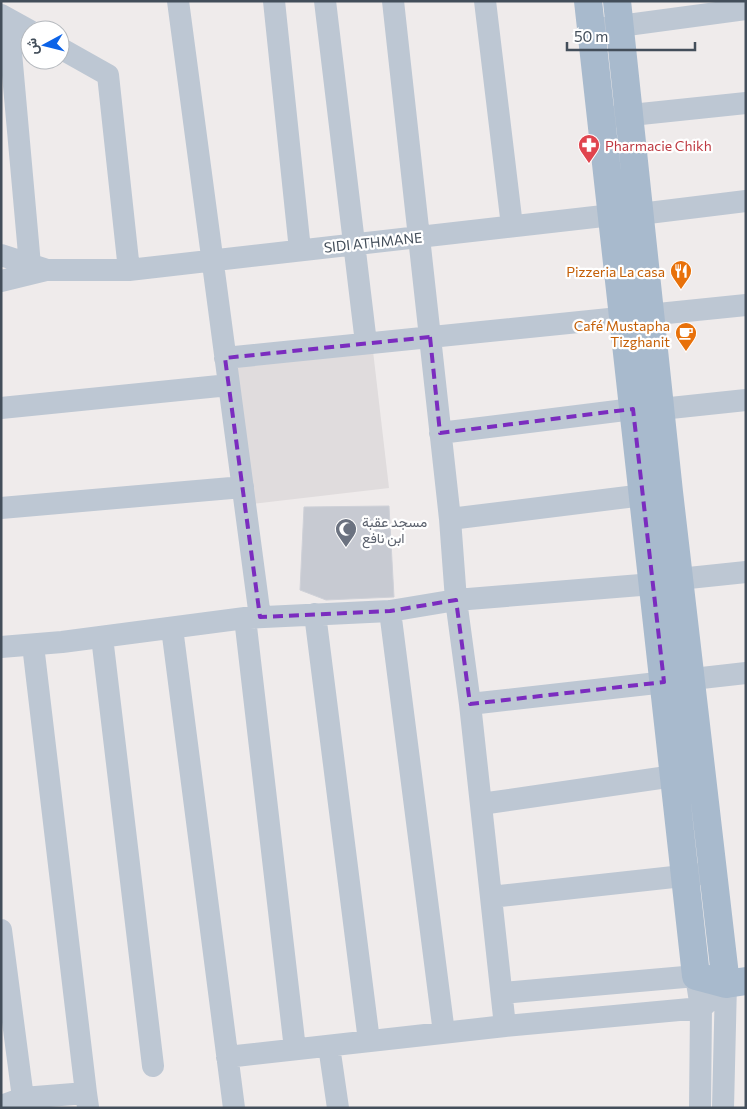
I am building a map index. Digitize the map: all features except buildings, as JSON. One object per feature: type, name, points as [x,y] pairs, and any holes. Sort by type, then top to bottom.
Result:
[{"type":"main road","points":[[588,1],[696,976],[736,983],[714,871],[679,579],[618,14]]},
{"type":"street","points":[[178,1],[242,487],[252,617],[295,1049]]},
{"type":"street","points":[[274,1],[300,250]]},
{"type":"street","points":[[326,1],[366,344]]},
{"type":"street","points":[[393,1],[450,519],[456,600],[470,704],[505,1026]]},
{"type":"street","points":[[485,1],[512,226]]},
{"type":"street","points":[[591,30],[618,14],[746,9]]},
{"type":"street","points":[[4,17],[20,26]]},
{"type":"street","points":[[1,281],[39,267],[4,17]]},
{"type":"street","points":[[70,54],[108,75],[129,270]]},
{"type":"street","points":[[601,118],[746,103]]},
{"type":"street","name":"SIDI ATHMANE","points":[[1,255],[39,267],[129,270],[746,201]]},
{"type":"street","points":[[225,358],[746,305]]},
{"type":"street","points":[[1,408],[229,385]]},
{"type":"street","points":[[440,433],[633,410],[746,400]]},
{"type":"street","points":[[1,508],[242,487]]},
{"type":"street","points":[[450,519],[670,492]]},
{"type":"street","points":[[1,647],[102,637],[252,617],[390,611],[456,600],[653,584],[679,579],[746,572]]},
{"type":"street","points":[[390,611],[444,1033]]},
{"type":"street","points":[[316,614],[369,1041]]},
{"type":"street","points":[[172,628],[234,1108]]},
{"type":"street","points":[[102,637],[153,1066]]},
{"type":"street","points":[[1,1106],[23,1098],[87,1100],[33,645]]},
{"type":"street","points":[[470,704],[746,673]]},
{"type":"street","points":[[481,804],[674,776]]},
{"type":"street","points":[[491,897],[685,877],[714,871]]},
{"type":"street","points":[[1,930],[23,1098]]},
{"type":"street","points":[[502,993],[696,976],[701,1008],[700,1108]]},
{"type":"street","points":[[227,1057],[505,1026],[701,1008],[736,983]]},
{"type":"street","points":[[723,1108],[736,983]]},
{"type":"street","points":[[329,1046],[338,1108]]},
{"type":"highlighted area","points":[[430,337],[440,433],[633,409],[664,682],[470,704],[456,600],[390,611],[260,617],[225,358]]},
{"type":"shaded area","points":[[373,351],[389,488],[252,504],[236,367]]},
{"type":"place","name":"Pharmacie Chikh","points":[[589,164]]},
{"type":"place","name":"Pizzeria La casa","points":[[681,290]]},
{"type":"place","name":"Café Mustapha Tizghanit","points":[[686,352]]},
{"type":"place","name":"مسجد عقبة ابن نافع","points":[[346,548]]}]
